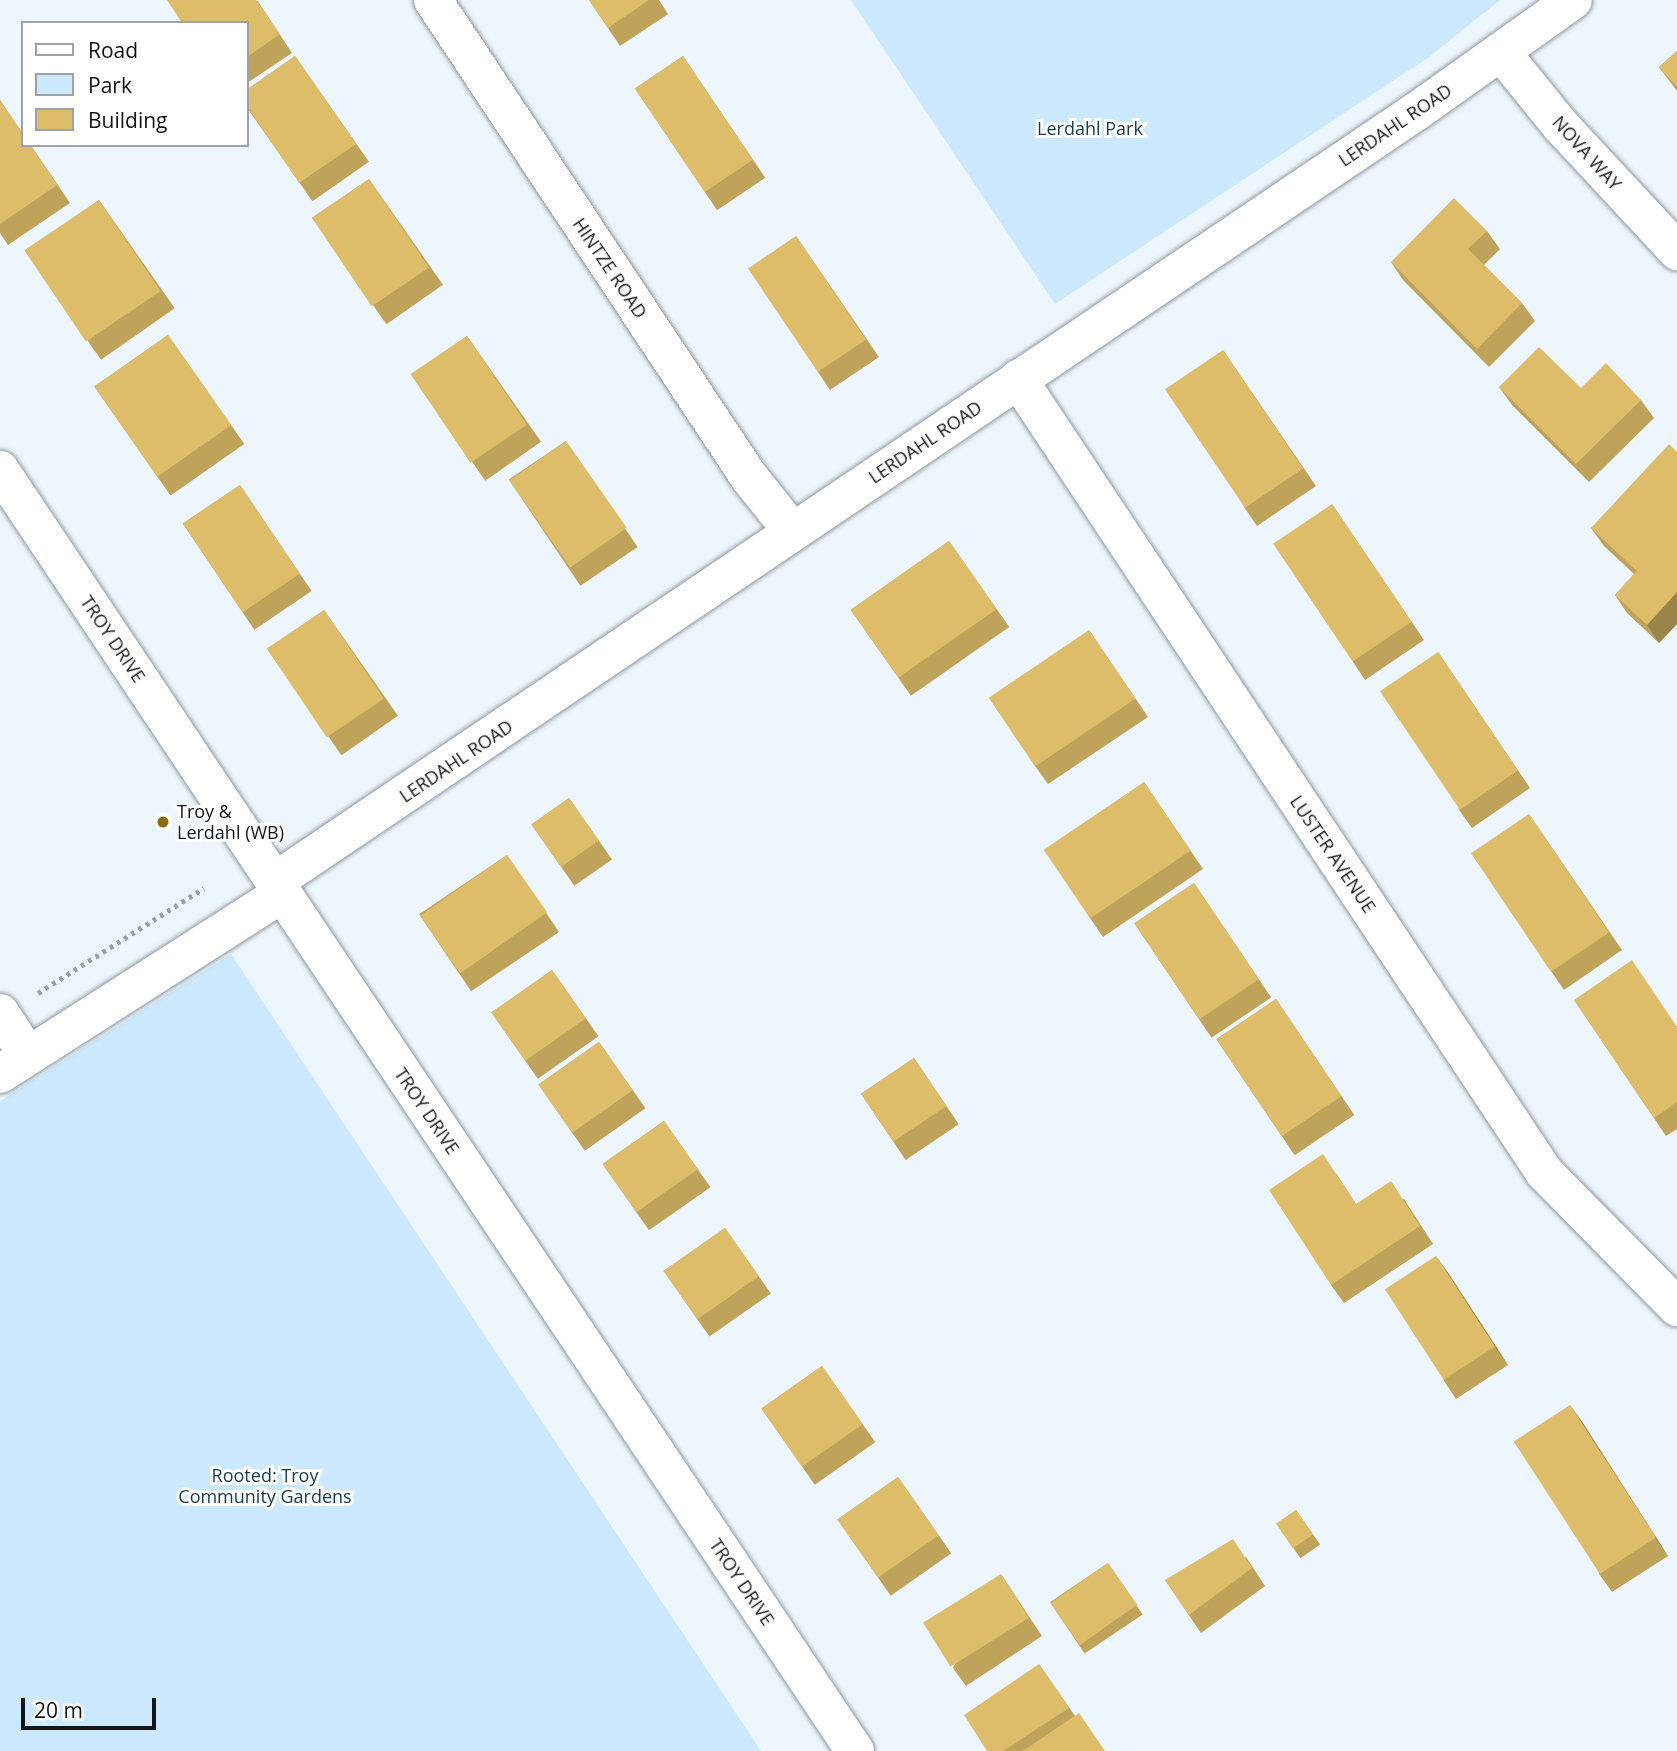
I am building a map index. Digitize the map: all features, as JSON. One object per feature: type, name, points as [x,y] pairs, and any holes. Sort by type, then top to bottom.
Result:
[{"type":"street","name":"HINTZE ROAD","points":[[433,0],[749,477],[793,532]]},
{"type":"street","name":"LERDAHL ROAD","points":[[14,1065],[278,888],[793,532],[1501,52],[1573,0]]},
{"type":"street","name":"NOVA WAY","points":[[1501,52],[1561,126],[1677,251]]},
{"type":"street","name":"LUSTER AVENUE","points":[[1018,379],[1544,1172],[1677,1307]]},
{"type":"street","name":"TROY DRIVE","points":[[0,470],[855,1751]]},
{"type":"street","points":[[0,1013],[14,1065]]},
{"type":"path","points":[[37,993],[204,888]]},
{"type":"green space","name":"Lerdahl Park","points":[[851,0],[1500,0],[1429,57],[1055,304]]},
{"type":"green space","name":"Rooted: Troy Community Gardens","points":[[231,954],[761,1751],[0,1751],[0,1101]]},
{"type":"building","points":[[167,0],[256,0],[280,34],[248,56],[248,21],[181,21]]},
{"type":"building","points":[[589,0],[649,0],[608,28]]},
{"type":"building","points":[[1677,51],[1677,87],[1659,67]]},
{"type":"building","points":[[295,56],[356,144],[299,183],[248,107],[248,89]]},
{"type":"building","points":[[683,56],[753,160],[705,192],[635,88]]},
{"type":"building","points":[[0,100],[21,131],[21,147],[31,147],[57,185],[0,224]]},
{"type":"building","points":[[369,179],[429,268],[372,306],[312,218]]},
{"type":"building","points":[[1454,198],[1487,231],[1468,249],[1522,303],[1477,349],[1391,262]]},
{"type":"building","points":[[99,200],[161,291],[86,342],[24,250]]},
{"type":"building","points":[[796,236],[866,340],[818,372],[748,268]]},
{"type":"building","points":[[168,335],[231,425],[157,477],[94,387]]},
{"type":"building","points":[[467,336],[527,425],[470,463],[411,374]]},
{"type":"building","points":[[1539,347],[1581,388],[1606,363],[1641,400],[1576,464],[1499,387]]},
{"type":"building","points":[[1223,350],[1303,469],[1245,508],[1165,389]]},
{"type":"building","points":[[566,441],[627,528],[570,567],[509,481]]},
{"type":"building","points":[[1669,444],[1677,452],[1677,592],[1647,625],[1615,595],[1637,571],[1591,528]]},
{"type":"building","points":[[240,485],[300,574],[243,612],[183,524]]},
{"type":"building","points":[[1332,504],[1411,622],[1353,661],[1273,544]]},
{"type":"building","points":[[949,541],[997,609],[898,678],[851,610]]},
{"type":"building","points":[[324,610],[384,699],[327,737],[267,649]]},
{"type":"building","points":[[1089,630],[1135,699],[1035,766],[989,698]]},
{"type":"building","points":[[1438,652],[1518,771],[1460,810],[1380,691]]},
{"type":"building","points":[[1144,782],[1190,851],[1090,918],[1044,850]]},
{"type":"building","points":[[569,798],[599,841],[561,867],[531,824]]},
{"type":"building","points":[[1529,814],[1609,933],[1551,972],[1471,853]]},
{"type":"building","points":[[507,855],[547,912],[460,973],[420,916]]},
{"type":"building","points":[[1194,883],[1259,979],[1199,1019],[1134,923]]},
{"type":"building","points":[[1632,960],[1677,1027],[1677,1102],[1654,1118],[1574,1000]]},
{"type":"building","points":[[552,970],[586,1018],[525,1061],[491,1012]]},
{"type":"building","points":[[1276,999],[1341,1096],[1282,1136],[1216,1039]]},
{"type":"building","points":[[599,1042],[633,1090],[572,1133],[538,1084]]},
{"type":"building","points":[[914,1058],[946,1106],[893,1142],[861,1094]]},
{"type":"building","points":[[664,1121],[698,1169],[636,1212],[603,1164]]},
{"type":"building","points":[[1323,1154],[1356,1204],[1391,1181],[1420,1226],[1331,1285],[1269,1190]]},
{"type":"building","points":[[725,1228],[759,1276],[697,1319],[664,1271]]},
{"type":"building","points":[[1436,1256],[1495,1347],[1444,1380],[1385,1289]]},
{"type":"building","points":[[822,1366],[863,1424],[802,1467],[761,1408]]},
{"type":"building","points":[[1570,1405],[1656,1538],[1600,1574],[1514,1441]]},
{"type":"building","points":[[898,1477],[939,1535],[878,1578],[837,1519]]},
{"type":"building","points":[[1296,1510],[1313,1535],[1293,1548],[1276,1523]]},
{"type":"building","points":[[1233,1539],[1252,1568],[1189,1615],[1165,1580]]},
{"type":"building","points":[[1108,1563],[1137,1605],[1080,1645],[1051,1603]]},
{"type":"building","points":[[1001,1574],[1029,1618],[951,1667],[923,1623]]},
{"type":"building","points":[[1039,1664],[1069,1708],[1003,1751],[987,1751],[964,1715]]},
{"type":"building","points":[[1079,1713],[1105,1751],[1023,1751]]},
{"type":"place","name":"Troy & Lerdahl (WB)","points":[[163,822]]}]
